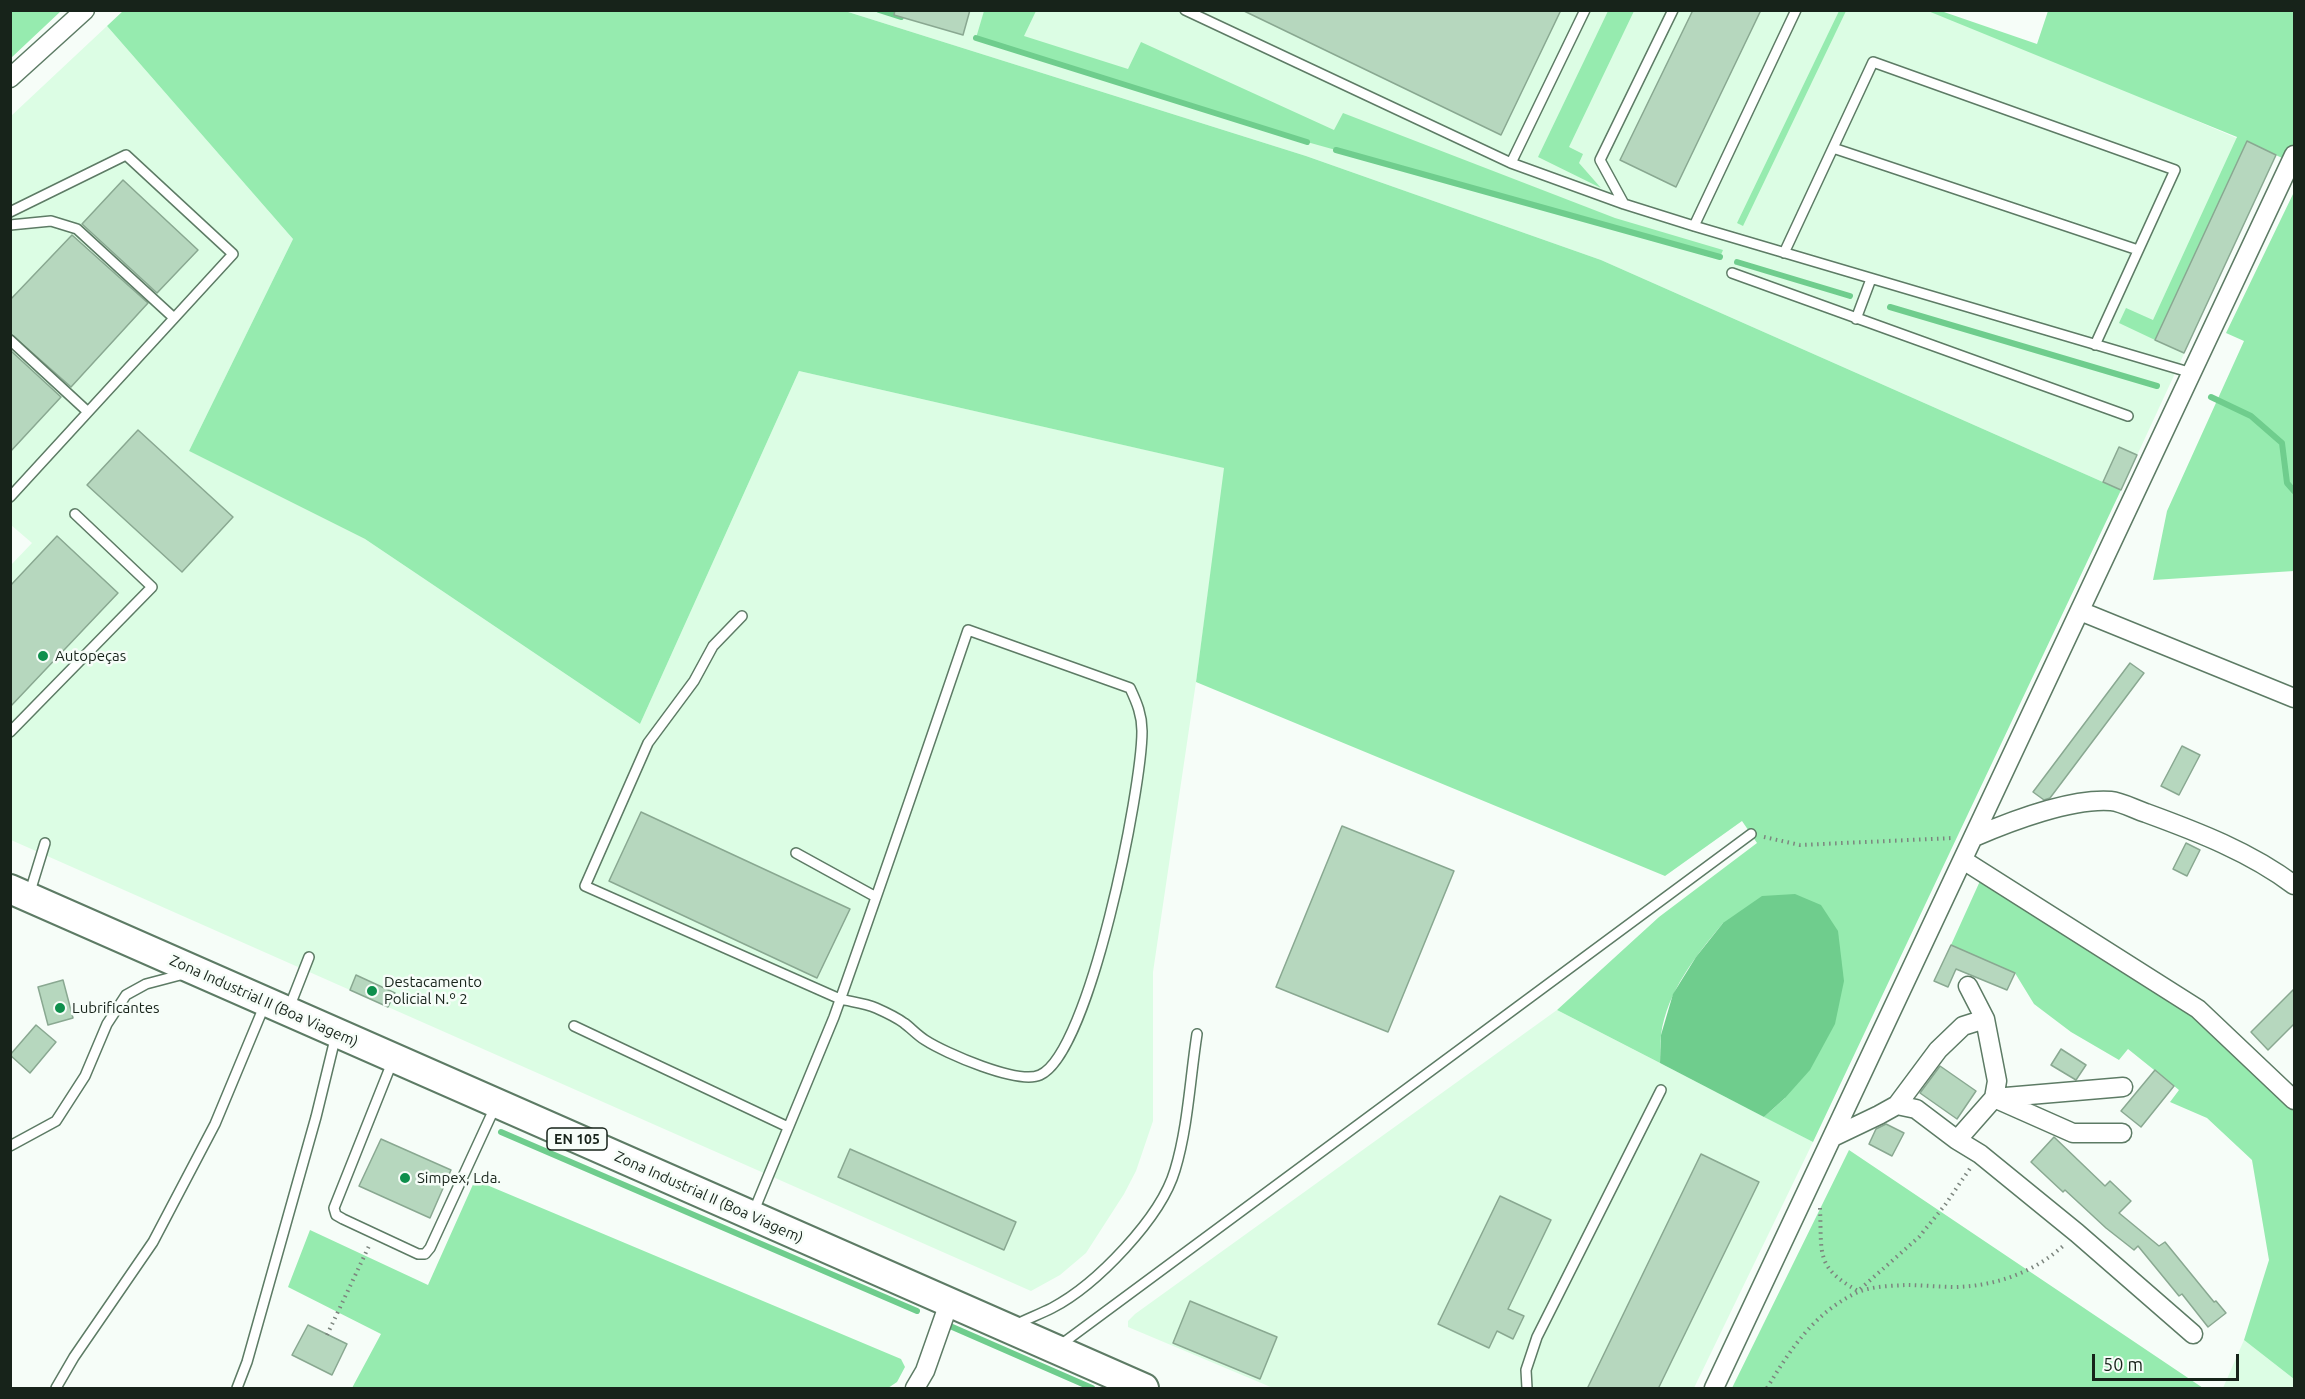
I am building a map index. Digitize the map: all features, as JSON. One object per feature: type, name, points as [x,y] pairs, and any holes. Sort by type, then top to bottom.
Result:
[{"type":"main road","name":"Zona Industrial II (Boa Viagem)","points":[[19,893],[1144,1389]]},
{"type":"street","points":[[10,78],[85,10]]},
{"type":"street","points":[[1714,1389],[2295,155]]},
{"type":"street","points":[[2080,611],[2295,698]]},
{"type":"street","points":[[1974,837],[2016,819],[2077,804],[2112,801],[2181,826],[2267,865],[2295,885]]},
{"type":"street","points":[[1963,860],[2198,1009],[2295,1100]]},
{"type":"street","points":[[1958,1140],[1994,1098],[1996,1081],[1985,1019],[1968,986]]},
{"type":"street","points":[[1833,1137],[1880,1116],[1896,1105],[1938,1050],[1963,1026],[1985,1019]]},
{"type":"street","points":[[1994,1098],[2122,1087]]},
{"type":"street","points":[[1994,1098],[2073,1133],[2122,1133]]},
{"type":"street","points":[[1896,1105],[1916,1109],[1980,1154],[2077,1233],[2193,1334]]},
{"type":"street","points":[[915,1389],[925,1371],[949,1302]]},
{"type":"lane","points":[[1185,10],[1511,163],[1624,204],[2192,374]]},
{"type":"lane","points":[[1511,163],[1585,10]]},
{"type":"lane","points":[[1624,204],[1600,160],[1673,10]]},
{"type":"lane","points":[[1694,226],[1796,10]]},
{"type":"lane","points":[[1784,253],[1873,62],[2175,170],[2095,345]]},
{"type":"lane","points":[[1833,148],[2138,250]]},
{"type":"lane","points":[[10,212],[126,155],[232,254],[10,497]]},
{"type":"lane","points":[[10,225],[51,221],[77,229],[174,318]]},
{"type":"lane","points":[[1732,273],[2128,416]]},
{"type":"lane","points":[[1856,319],[1871,279]]},
{"type":"lane","points":[[10,340],[88,412]]},
{"type":"lane","points":[[10,732],[152,587],[75,514]]},
{"type":"lane","points":[[742,616],[713,646],[694,681],[648,743],[585,886],[840,999],[874,1007],[904,1023],[924,1040],[949,1053],[1006,1074],[1023,1078],[1040,1075],[1055,1064],[1065,1048],[1084,1001],[1123,862],[1138,776],[1142,732],[1140,708],[1130,688],[968,630],[840,999],[752,1216]]},
{"type":"lane","points":[[1055,1349],[1751,834]]},
{"type":"lane","points":[[19,893],[45,843]]},
{"type":"lane","points":[[796,853],[876,897]]},
{"type":"lane","points":[[56,1389],[74,1357],[153,1242],[277,1007],[309,957]]},
{"type":"lane","points":[[12,1145],[56,1120],[85,1076],[107,1024],[126,995],[146,984],[195,970]]},
{"type":"lane","points":[[574,1026],[788,1127]]},
{"type":"lane","points":[[237,1389],[247,1362],[294,1197],[337,1033]]},
{"type":"lane","points":[[1007,1328],[1054,1307],[1092,1281],[1125,1248],[1155,1210],[1175,1172],[1197,1034]]},
{"type":"lane","points":[[394,1058],[334,1208],[336,1215],[418,1254],[425,1254],[430,1248],[496,1103]]},
{"type":"lane","points":[[1527,1389],[1526,1370],[1537,1337],[1661,1090]]},
{"type":"path","points":[[1751,834],[1800,844],[1974,837]]},
{"type":"path","points":[[1767,1389],[1806,1330],[1840,1301],[1858,1291],[1904,1252],[1925,1229],[1980,1154]]},
{"type":"path","points":[[1818,1170],[1822,1256],[1830,1272],[1858,1291],[1898,1286],[1974,1285],[2012,1276],[2048,1260],[2077,1233]]},
{"type":"path","points":[[327,1335],[374,1234]]},
{"type":"shaded area","points":[[11,10],[61,10],[61,11],[11,58]]},
{"type":"shaded area","points":[[124,10],[845,11],[1306,156],[1601,260],[2121,490],[1813,1142],[1764,1117],[1785,1098],[1723,923],[1693,961],[1669,1004],[1661,1035],[1660,1063],[1557,1010],[1659,917],[1757,843],[1742,821],[1665,876],[1196,682],[1224,468],[799,371],[640,724],[365,539],[189,451],[293,239],[107,26]]},
{"type":"shaded area","points":[[845,11],[1941,11],[2276,155],[2121,490],[1601,260],[1306,156]]},
{"type":"shaded area","points":[[984,11],[1036,11],[1024,36],[1128,69],[1141,42],[1334,130],[1343,113],[1615,218],[1723,250],[1720,257],[1307,142],[976,38]]},
{"type":"shaded area","points":[[1608,11],[1634,11],[1569,147],[1583,154],[1579,163],[1601,188],[1538,157]]},
{"type":"shaded area","points":[[1839,11],[1846,11],[1743,226],[1737,223]]},
{"type":"shaded area","points":[[1928,11],[1941,11],[2037,44],[2048,11],[2294,11],[2294,155],[2291,162],[2247,142],[2155,340],[2119,323],[2126,308],[2153,320],[2237,137]]},
{"type":"shaded area","points":[[107,26],[293,239],[189,451],[365,539],[640,724],[799,371],[1225,468],[1153,972],[1153,1121],[1136,1171],[1124,1194],[1086,1253],[1060,1275],[1031,1291],[388,1007],[394,992],[357,976],[350,990],[11,840],[10,566],[32,543],[11,525],[11,116]]},
{"type":"shaded area","points":[[2294,192],[2294,571],[2153,580],[2167,511],[2244,341],[2226,333]]},
{"type":"shaded area","points":[[1980,881],[2198,1009],[2294,1100],[2294,1379],[2244,1340],[2269,1260],[2252,1160],[2207,1118],[2170,1102],[2179,1090],[2128,1049],[2119,1060],[2071,1032],[2034,1004],[2015,973],[1951,945]]},
{"type":"shaded area","points":[[1795,894],[1821,905],[1838,931],[1844,981],[1835,1024],[1810,1070],[1764,1117],[1660,1063],[1661,1035],[1673,994],[1696,957],[1723,923],[1762,896]]},
{"type":"shaded area","points":[[1557,1010],[1813,1142],[1694,1388],[1273,1388],[1128,1327],[1128,1321],[1135,1314]]},
{"type":"shaded area","points":[[1849,1150],[2203,1388],[1732,1388]]},
{"type":"shaded area","points":[[475,1180],[901,1359],[905,1367],[897,1382],[888,1388],[352,1388],[381,1334],[288,1287],[310,1230],[428,1285]]},
{"type":"shaded area","points":[[2244,1340],[2294,1379],[2294,1388],[2223,1388]]},
{"type":"building","points":[[895,10],[970,10],[963,35],[894,15]]},
{"type":"building","points":[[1242,10],[1561,10],[1501,135]]},
{"type":"building","points":[[1693,10],[1761,10],[1676,187],[1620,160]]},
{"type":"building","points":[[2247,141],[2276,155],[2184,353],[2155,340]]},
{"type":"building","points":[[123,180],[198,250],[157,293],[82,224]]},
{"type":"building","points":[[72,235],[148,303],[71,387],[10,333],[10,300]]},
{"type":"building","points":[[10,350],[61,397],[10,452]]},
{"type":"building","points":[[138,430],[233,517],[182,572],[87,485]]},
{"type":"building","points":[[2119,447],[2137,455],[2121,490],[2103,482]]},
{"type":"building","points":[[57,536],[118,593],[10,707],[10,586]]},
{"type":"building","points":[[2130,663],[2144,673],[2050,798],[2044,800],[2033,792]]},
{"type":"building","points":[[2182,746],[2200,755],[2179,795],[2161,786]]},
{"type":"building","points":[[641,812],[850,909],[817,978],[609,881]]},
{"type":"building","points":[[1342,826],[1454,871],[1388,1032],[1276,987]]},
{"type":"building","points":[[2186,843],[2200,850],[2187,876],[2173,869]]},
{"type":"building","points":[[1951,945],[2015,973],[2007,990],[1956,969],[1948,987],[1934,981]]},
{"type":"building","name":"Destacamento Policial N.º 2","points":[[356,975],[395,993],[388,1007],[350,990]]},
{"type":"building","points":[[63,980],[73,1018],[48,1025],[38,987]]},
{"type":"building","points":[[2295,988],[2295,1023],[2268,1050],[2251,1032]]},
{"type":"building","points":[[36,1025],[56,1042],[30,1073],[10,1055]]},
{"type":"building","points":[[2061,1049],[2086,1065],[2076,1080],[2051,1065]]},
{"type":"building","points":[[1940,1066],[1976,1091],[1957,1119],[1920,1093]]},
{"type":"building","points":[[2155,1070],[2174,1086],[2141,1127],[2121,1111]]},
{"type":"building","points":[[1886,1124],[1904,1133],[1892,1156],[1869,1144],[1876,1129]]},
{"type":"building","points":[[2054,1137],[2105,1186],[2110,1181],[2131,1201],[2119,1213],[2159,1246],[2165,1242],[2214,1302],[2216,1301],[2226,1313],[2208,1327],[2182,1294],[2179,1296],[2138,1246],[2134,1250],[2065,1190],[2063,1192],[2031,1162]]},
{"type":"building","name":"Simpex, Lda.","points":[[381,1139],[451,1170],[430,1218],[359,1186]]},
{"type":"building","points":[[850,1149],[1016,1222],[1004,1250],[838,1177]]},
{"type":"building","points":[[1701,1154],[1759,1182],[1658,1389],[1587,1389]]},
{"type":"building","points":[[1500,1196],[1551,1220],[1508,1309],[1524,1316],[1513,1339],[1497,1331],[1489,1348],[1438,1324]]},
{"type":"building","points":[[1190,1301],[1277,1337],[1260,1379],[1173,1343]]},
{"type":"building","points":[[308,1325],[347,1344],[332,1375],[292,1355]]},
{"type":"waterway","points":[[879,10],[901,17]]},
{"type":"waterway","points":[[976,38],[1307,142]]},
{"type":"waterway","points":[[1336,150],[1720,257]]},
{"type":"waterway","points":[[1737,262],[1850,296]]},
{"type":"waterway","points":[[1890,307],[2157,386]]},
{"type":"waterway","points":[[2211,397],[2251,416],[2282,443],[2287,483],[2294,491]]},
{"type":"waterway","points":[[501,1132],[917,1311]]},
{"type":"waterway","points":[[950,1326],[1092,1388]]},
{"type":"place","name":"Autopeças","points":[[43,656]]},
{"type":"place","name":"Destacamento Policial N.º 2","points":[[372,991]]},
{"type":"place","name":"Lubrificantes","points":[[60,1008]]},
{"type":"place","name":"Simpex, Lda.","points":[[405,1178]]}]
